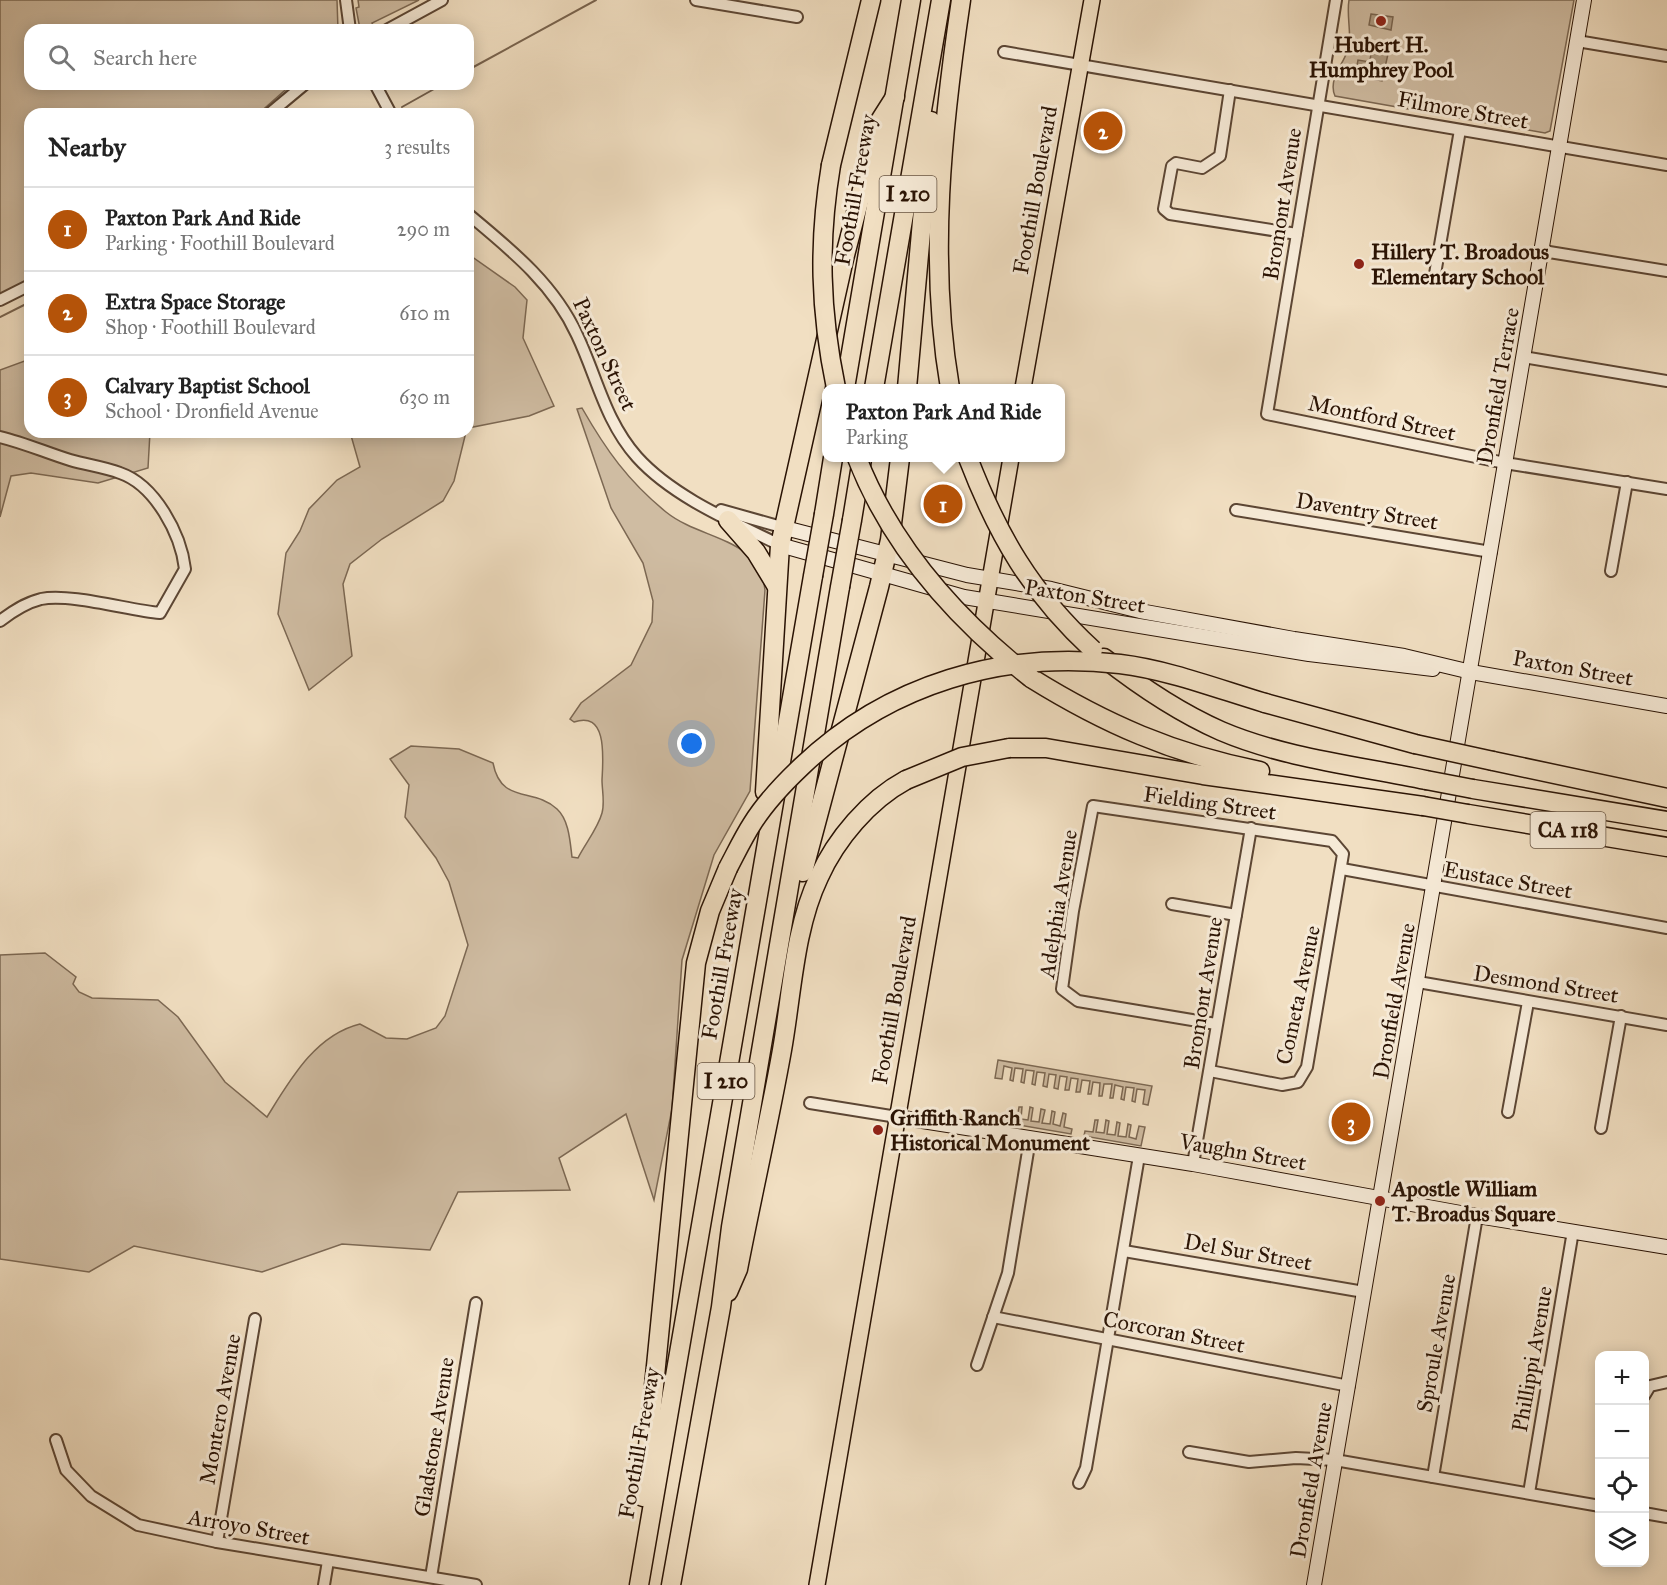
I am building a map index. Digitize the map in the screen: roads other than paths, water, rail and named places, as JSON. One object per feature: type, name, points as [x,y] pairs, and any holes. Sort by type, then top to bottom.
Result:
[{"type":"highway","points":[[835,384],[825,324],[821,279],[822,234],[831,165],[871,0]]},
{"type":"highway","name":"Foothill Freeway","points":[[846,384],[911,0]]},
{"type":"highway","name":"I 210","points":[[875,384],[941,0]]},
{"type":"highway","points":[[907,384],[930,125],[945,0]]},
{"type":"highway","points":[[950,384],[942,308],[939,199],[949,81],[961,0]]},
{"type":"highway","points":[[748,950],[747,908],[765,790],[771,730],[776,585],[783,537],[847,248],[881,119],[895,96]]},
{"type":"highway","name":"Foothill Freeway","points":[[639,1585],[832,462]]},
{"type":"highway","points":[[859,462],[883,513],[926,578],[974,629],[1031,678],[1077,706],[1132,734],[1185,753],[1423,806]]},
{"type":"highway","name":"I 210","points":[[671,1585],[721,1307],[731,1227],[862,462]]},
{"type":"highway","points":[[778,957],[839,745],[882,575],[899,462]]},
{"type":"highway","points":[[970,462],[994,523],[1027,577],[1057,615],[1093,650],[1144,689],[1222,731],[1298,754],[1426,780],[1667,821]]},
{"type":"highway","points":[[728,520],[756,552],[776,585]]},
{"type":"highway","points":[[639,1585],[643,1494],[696,963],[710,911],[728,868],[753,823],[788,779],[823,746],[867,714],[903,695],[949,678],[1023,662],[1090,661],[1161,673],[1415,744],[1667,798]]},
{"type":"highway","points":[[721,1307],[738,1269],[781,1053],[803,926],[819,877],[849,828],[889,791],[906,780],[962,757],[1009,748],[1046,748],[1203,774],[1423,806]]},
{"type":"highway","name":"CA 118","points":[[1423,806],[1667,847]]},
{"type":"main road","name":"Foothill Boulevard","points":[[1024,384],[1092,0]]},
{"type":"main road","name":"Foothill Boulevard","points":[[817,1585],[1010,462]]},
{"type":"street","points":[[346,0],[349,24]]},
{"type":"street","points":[[398,24],[442,0]]},
{"type":"street","points":[[696,0],[797,17]]},
{"type":"street","name":"Bromont Avenue","points":[[1267,414],[1336,0]]},
{"type":"street","name":"Dronfield Terrace","points":[[1471,672],[1584,0]]},
{"type":"street","points":[[1577,41],[1667,56]]},
{"type":"street","name":"Filmore Street","points":[[1004,52],[1667,165]]},
{"type":"street","points":[[276,108],[298,90]]},
{"type":"street","points":[[378,90],[388,108]]},
{"type":"street","points":[[1230,90],[1220,156],[1202,168],[1176,164],[1172,166],[1164,209],[1170,214],[1297,234]]},
{"type":"street","points":[[1435,274],[1460,130]]},
{"type":"street","name":"Paxton Street","points":[[474,219],[532,271],[566,314],[577,335],[603,405],[630,448],[662,480],[728,520],[783,537],[887,554],[989,579],[1270,635],[1404,656],[1471,672],[1667,706]]},
{"type":"street","points":[[1543,251],[1667,272]]},
{"type":"street","points":[[0,300],[24,288]]},
{"type":"street","points":[[1523,357],[1667,381]]},
{"type":"street","name":"Montford Street","points":[[1267,414],[1505,463],[1667,489]]},
{"type":"street","points":[[0,437],[68,460],[121,473],[137,481],[156,501],[175,534],[185,569],[160,613],[96,602],[42,599],[21,605],[0,621]]},
{"type":"street","points":[[1611,571],[1627,482]]},
{"type":"street","name":"Paxton Street","points":[[707,506],[882,575],[986,600],[1309,654],[1402,667],[1471,672]]},
{"type":"street","name":"Daventry Street","points":[[1236,510],[1491,552]]},
{"type":"street","name":"Dronfield Avenue","points":[[1314,1585],[1471,672]]},
{"type":"street","name":"Fielding Street","points":[[1093,806],[1322,839]]},
{"type":"street","name":"Adelphia Avenue","points":[[1093,806],[1062,989],[1078,1001],[1216,1024]]},
{"type":"street","name":"Bromont Avenue","points":[[1193,1164],[1251,828]]},
{"type":"street","name":"Cometa Avenue","points":[[1210,1071],[1282,1085],[1298,1082],[1307,1067],[1343,854],[1332,841],[1322,839]]},
{"type":"street","name":"Eustace Street","points":[[1342,869],[1667,928]]},
{"type":"street","points":[[1172,904],[1236,915]]},
{"type":"street","name":"Desmond Street","points":[[1418,982],[1667,1025]]},
{"type":"street","points":[[1508,1112],[1528,1002]]},
{"type":"street","points":[[1601,1128],[1621,1016]]},
{"type":"street","name":"Vaughn Street","points":[[810,1103],[1193,1164],[1477,1216],[1667,1247]]},
{"type":"street","points":[[977,1365],[1008,1273],[1030,1139]]},
{"type":"street","points":[[1079,1484],[1086,1468],[1110,1340],[1139,1156]]},
{"type":"street","name":"Sproule Avenue","points":[[1433,1477],[1477,1216]]},
{"type":"street","name":"Phillippi Avenue","points":[[1529,1493],[1573,1231]]},
{"type":"street","name":"Del Sur Street","points":[[1124,1251],[1364,1292]]},
{"type":"street","name":"Gladstone Avenue","points":[[431,1577],[476,1303]]},
{"type":"street","name":"Corcoran Street","points":[[993,1317],[1348,1386]]},
{"type":"street","name":"Montero Avenue","points":[[217,1542],[255,1319]]},
{"type":"street","points":[[1649,1388],[1667,1382]]},
{"type":"street","name":"Arroyo Street","points":[[56,1440],[66,1470],[91,1496],[138,1525],[217,1542],[476,1585]]},
{"type":"street","points":[[1189,1452],[1249,1462],[1296,1458],[1335,1460],[1595,1505]]},
{"type":"street","points":[[1649,1514],[1667,1517]]},
{"type":"street","points":[[324,1585],[328,1561]]},
{"type":"waterway","points":[[474,67],[596,0]]},
{"type":"waterway","points":[[402,107],[432,90]]},
{"type":"waterway","points":[[0,317],[24,305]]},
{"type":"place","name":"Hubert H. Humphrey Pool","points":[[1381,21]]},
{"type":"place","name":"Extra Space Storage","points":[[1103,131]]},
{"type":"place","name":"Hillery T. Broadous Elementary School","points":[[1359,264]]},
{"type":"place","name":"Paxton Park And Ride","points":[[943,504]]},
{"type":"place","name":"Calvary Baptist School","points":[[1351,1122]]},
{"type":"place","name":"Griffith Ranch Historical Monument","points":[[878,1130]]},
{"type":"place","name":"Apostle William T. Broadus Square","points":[[1380,1201]]}]
